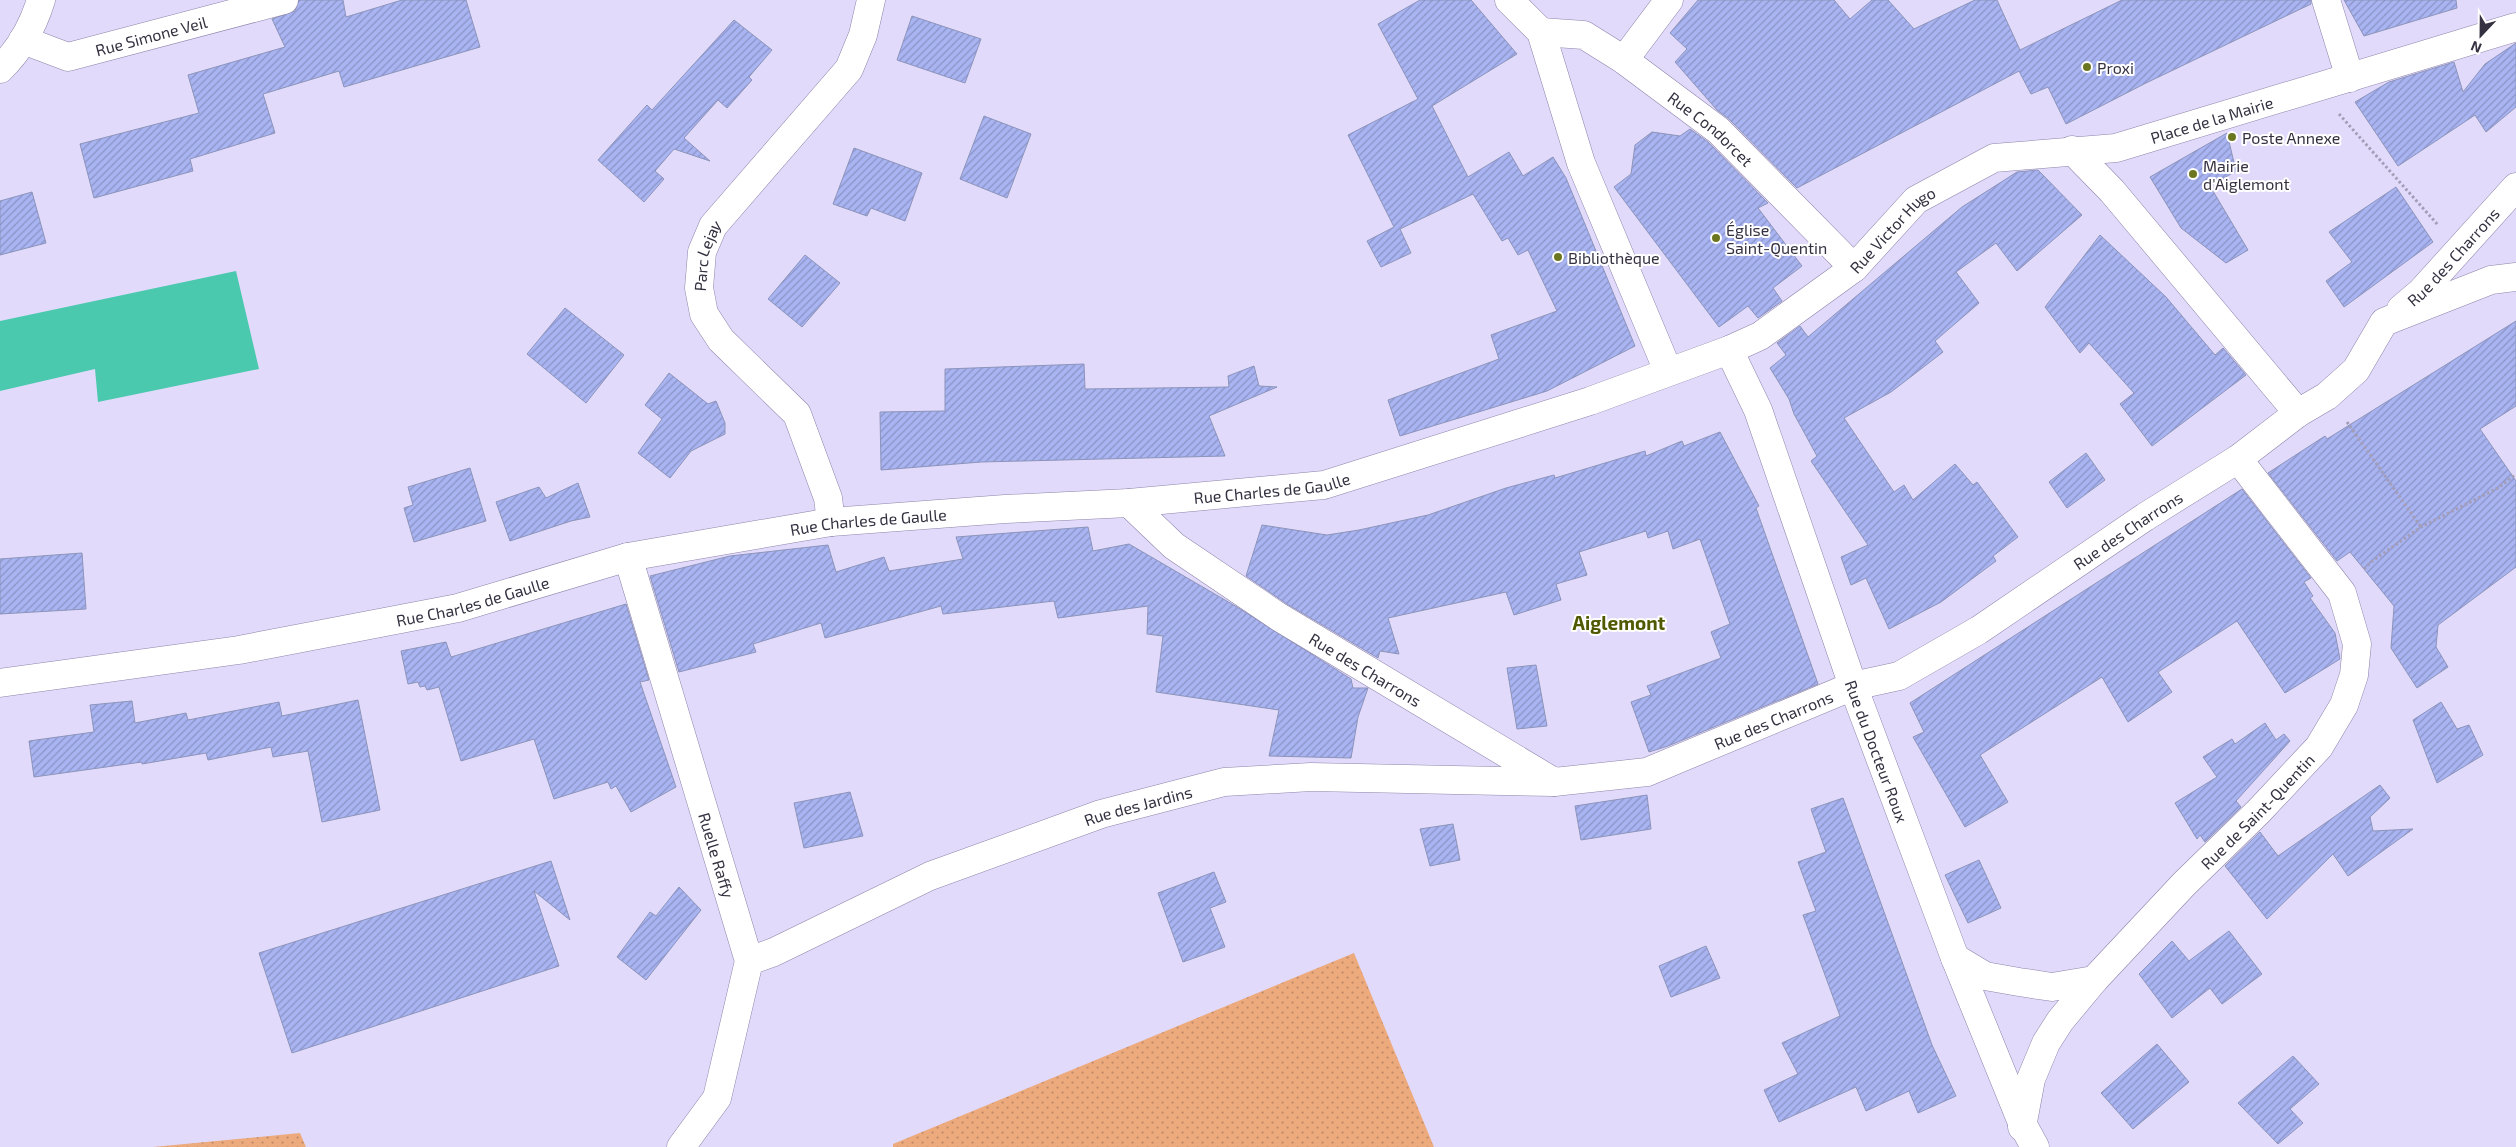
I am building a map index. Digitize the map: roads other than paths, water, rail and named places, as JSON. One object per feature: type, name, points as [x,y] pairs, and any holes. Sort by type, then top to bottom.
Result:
[{"type":"street","points":[[0,69],[14,56],[24,40],[36,18],[42,0]]},
{"type":"street","name":"Parc Lejay","points":[[830,522],[828,498],[796,414],[721,340],[704,314],[699,288],[702,252],[713,226],[849,69],[863,35],[871,0]]},
{"type":"street","points":[[1509,0],[1541,32],[1581,163],[1668,371]]},
{"type":"street","points":[[1624,60],[1669,0]]},
{"type":"street","points":[[2326,0],[2350,78]]},
{"type":"street","name":"Rue Simone Veil","points":[[24,40],[68,57],[283,1]]},
{"type":"street","name":"Place de la Mairie","points":[[2072,150],[2116,148],[2516,27]]},
{"type":"street","name":"Rue Condorcet","points":[[1541,32],[1584,35],[1624,60],[1718,130],[1854,268]]},
{"type":"street","points":[[2072,150],[2112,191],[2298,413]]},
{"type":"street","name":"Rue Victor Hugo","points":[[1730,350],[1760,336],[1854,268],[1916,200],[1994,158],[2072,150]]},
{"type":"street","name":"Rue des Charrons","points":[[1129,503],[1174,546],[1279,617],[1554,782],[1647,772],[1854,686],[1899,676],[1979,630],[2145,517],[2238,459],[2298,413],[2327,396],[2356,370],[2384,322],[2421,292],[2516,186]]},
{"type":"street","name":"Rue des Charrons","points":[[2384,322],[2492,280],[2516,277]]},
{"type":"street","name":"Rue Charles de Gaulle","points":[[0,683],[240,650],[458,608],[628,557],[830,522],[1005,509],[1129,503],[1324,485],[1590,401],[1730,350]]},
{"type":"street","name":"Rue du Docteur Roux","points":[[1730,350],[1758,410],[1854,686],[2024,1140]]},
{"type":"street","name":"Rue de Saint-Quentin","points":[[2024,1140],[2031,1079],[2046,1043],[2060,1021],[2094,980],[2184,884],[2259,811],[2319,747],[2344,705],[2354,675],[2357,644],[2342,594],[2238,459]]},
{"type":"street","name":"Ruelle Raffy","points":[[628,557],[749,960],[717,1098],[681,1147]]},
{"type":"street","name":"Rue des Jardins","points":[[749,960],[774,952],[930,876],[1100,814],[1224,782],[1311,777],[1554,782]]},
{"type":"street","points":[[1955,958],[1985,976],[2019,982],[2052,987],[2094,980]]},
{"type":"place","name":"Proxi","points":[[2087,67]]},
{"type":"place","name":"Poste Annexe","points":[[2232,137]]},
{"type":"place","name":"Mairie d'Aiglemont","points":[[2193,174]]},
{"type":"place","name":"Église Saint-Quentin","points":[[1716,238]]},
{"type":"place","name":"Bibliothèque","points":[[1558,257]]},
{"type":"district","name":"Aiglemont","points":[[1619,622]]}]
